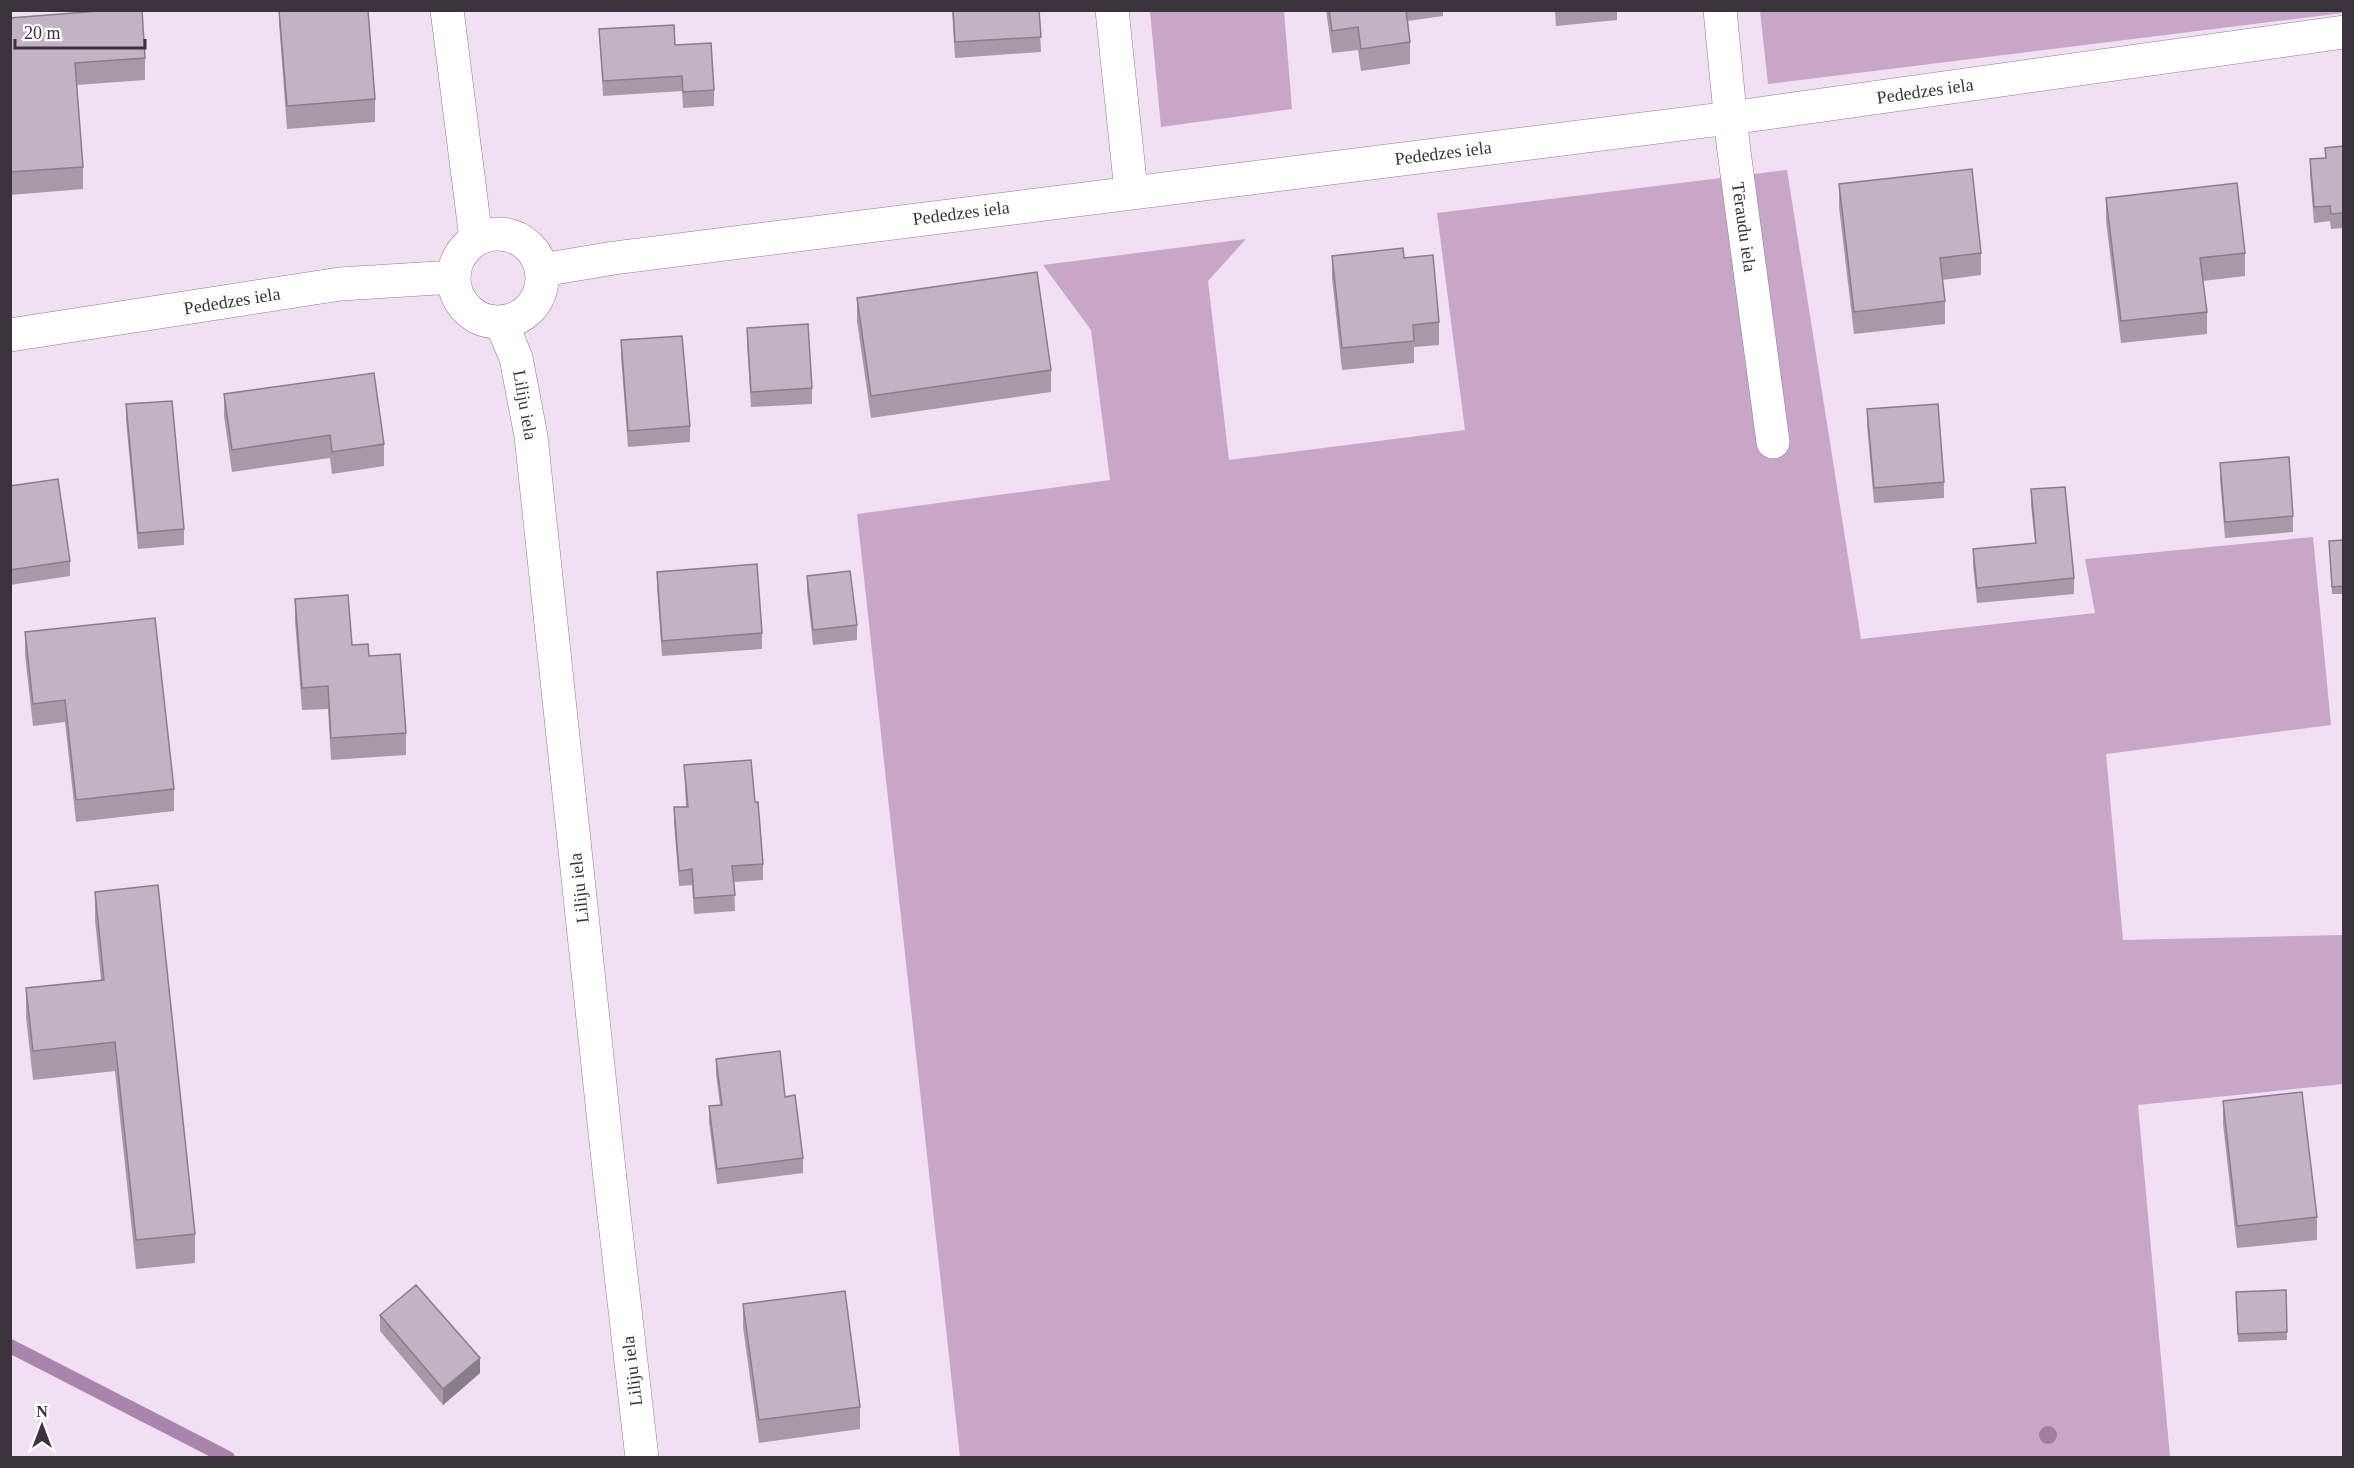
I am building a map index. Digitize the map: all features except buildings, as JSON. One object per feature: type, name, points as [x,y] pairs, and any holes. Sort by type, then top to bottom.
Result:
[{"type":"street","points":[[447,10],[476,239]]},
{"type":"street","points":[[1112,10],[1131,191]]},
{"type":"street","name":"Tēraudu iela","points":[[1720,10],[1730,118],[1773,442]]},
{"type":"street","name":"Pededzes iela","points":[[542,270],[614,258],[1131,191],[1730,118],[2343,32]]},
{"type":"street","points":[[501,234],[516,237],[528,244],[537,256],[542,270],[542,285],[537,299],[528,311],[516,319],[501,322],[487,321],[468,309],[456,291],[454,276],[460,255],[476,239],[487,235],[501,234]]},
{"type":"street","name":"Pededzes iela","points":[[10,335],[340,284],[454,276]]},
{"type":"street","name":"Liliju iela","points":[[501,322],[516,358],[531,436],[608,1167],[642,1458]]},
{"type":"shaded area","points":[[2343,10],[2343,13],[1768,84],[1760,11]]},
{"type":"shaded area","points":[[1150,11],[1284,11],[1292,109],[1161,127]]},
{"type":"shaded area","points":[[1787,170],[1861,639],[2095,613],[2085,559],[2313,537],[2331,725],[2106,754],[2123,940],[2343,935],[2343,1084],[2138,1105],[2170,1457],[960,1457],[857,514],[1110,480],[1091,330],[1043,265],[1246,239],[1208,281],[1229,460],[1465,430],[1437,213]]},
{"type":"waterway","points":[[10,1346],[228,1458]]}]
